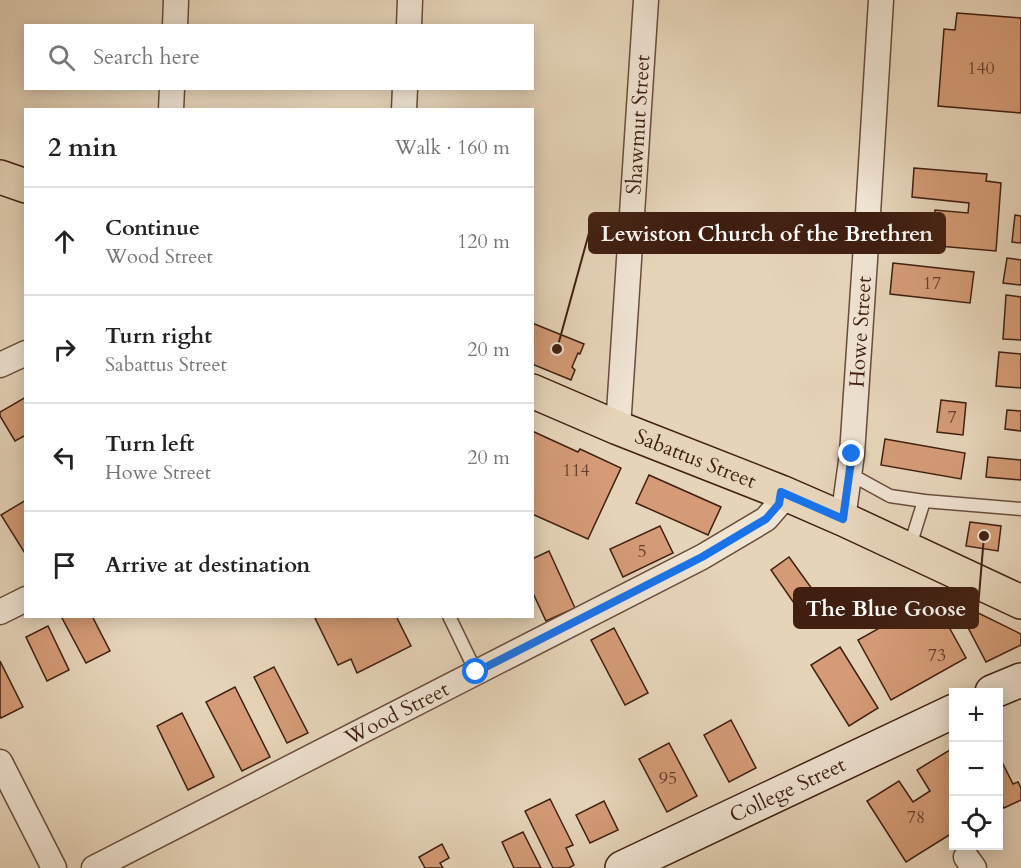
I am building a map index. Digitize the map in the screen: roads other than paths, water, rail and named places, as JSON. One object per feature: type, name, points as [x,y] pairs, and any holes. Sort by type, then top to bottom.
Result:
[{"type":"main road","points":[[0,177],[24,185]]},
{"type":"main road","name":"Sabattus Street","points":[[534,392],[618,428],[781,492],[1021,602]]},
{"type":"main road","points":[[1003,688],[1021,680]]},
{"type":"main road","name":"College Street","points":[[622,868],[949,713]]},
{"type":"street","points":[[175,24],[176,0]]},
{"type":"street","points":[[409,24],[410,0]]},
{"type":"street","name":"Shawmut Street","points":[[618,428],[646,0]]},
{"type":"street","name":"Howe Street","points":[[843,519],[850,474],[881,0]]},
{"type":"street","points":[[171,108],[172,90]]},
{"type":"street","points":[[404,108],[405,90]]},
{"type":"street","points":[[0,364],[24,354]]},
{"type":"street","name":"Wood Street","points":[[94,868],[702,557],[766,519],[779,504],[781,492]]},
{"type":"street","points":[[0,612],[24,600]]},
{"type":"street","points":[[0,762],[54,868]]},
{"type":"lane","points":[[850,474],[890,496],[1021,509]]},
{"type":"lane","points":[[909,550],[924,501]]},
{"type":"lane","points":[[449,618],[476,672]]},
{"type":"place","name":"Lewiston Church of the Brethren","points":[[557,349]]},
{"type":"place","name":"The Blue Goose","points":[[984,536]]}]
